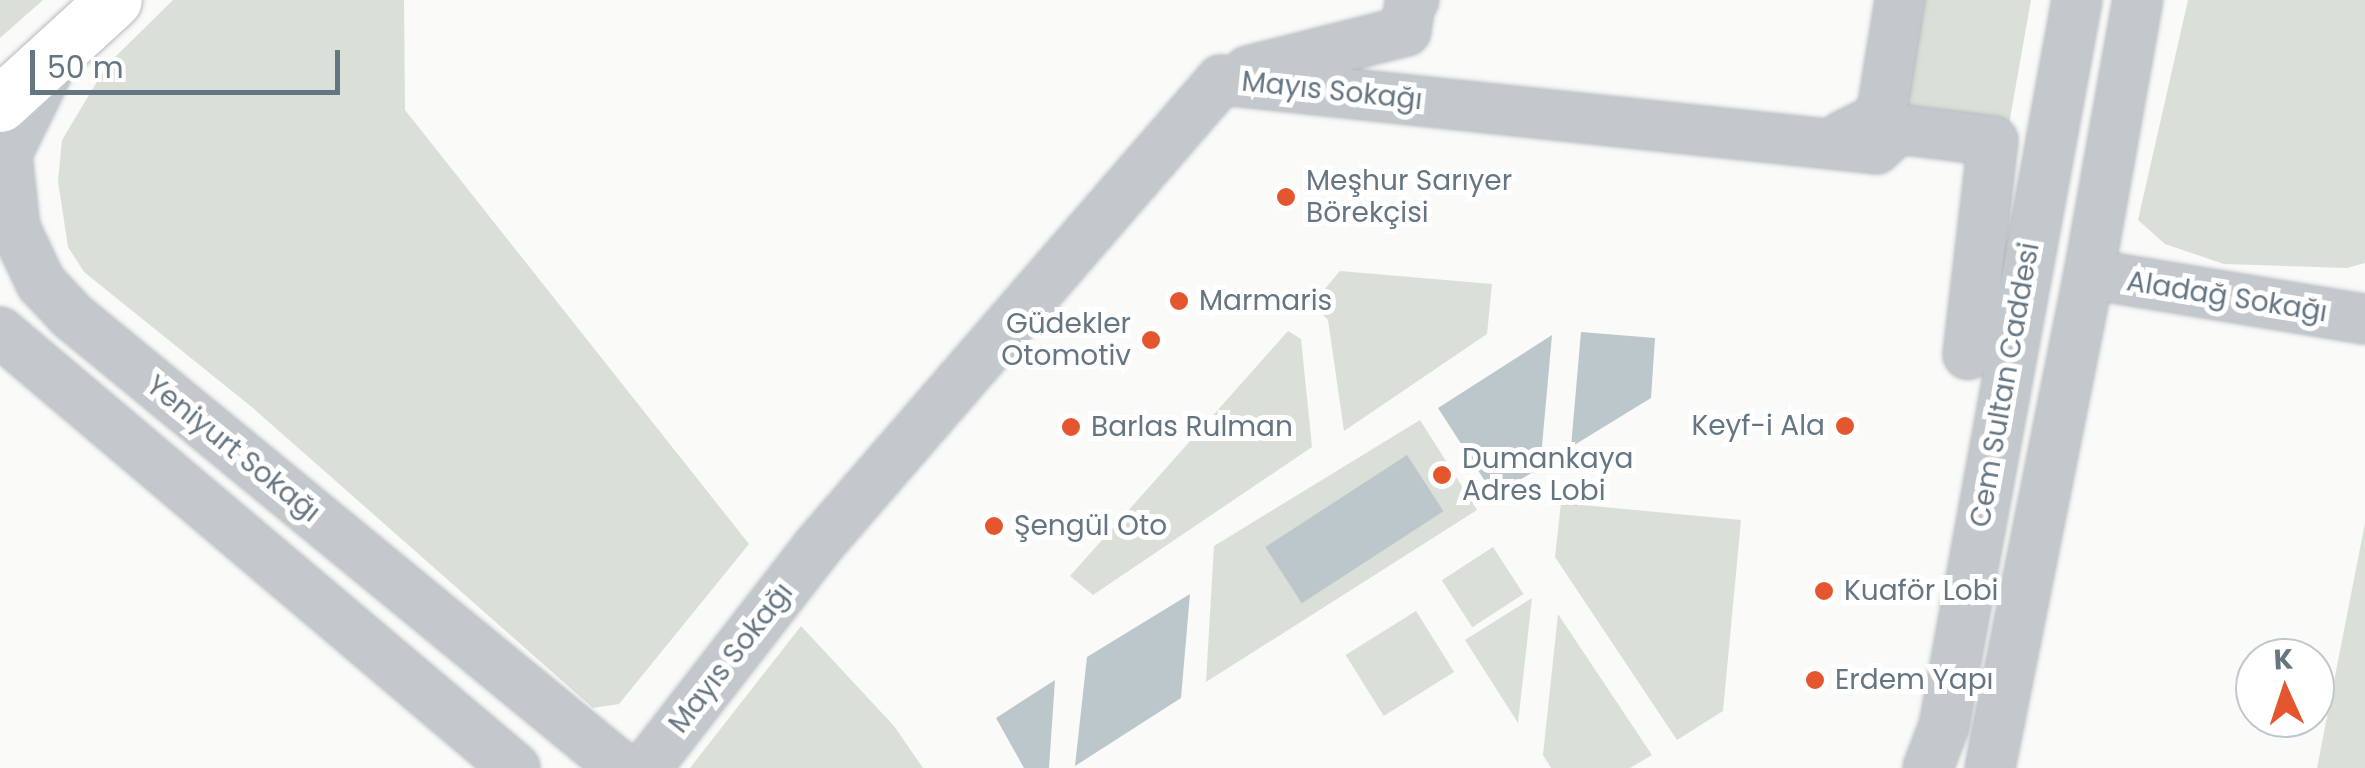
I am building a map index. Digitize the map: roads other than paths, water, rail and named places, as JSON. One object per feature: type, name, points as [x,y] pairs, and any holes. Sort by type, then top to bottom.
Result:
[{"type":"main road","points":[[0,104],[114,0]]},
{"type":"street","points":[[1221,80],[1406,31],[1410,2],[1414,0]]},
{"type":"street","points":[[1826,144],[1882,118],[1900,0]]},
{"type":"street","name":"Cem Sultan Caddesi","points":[[1928,768],[1944,726],[2077,0]]},
{"type":"street","name":"Cem Sultan Caddesi","points":[[1990,768],[2089,274],[2138,0]]},
{"type":"street","name":"Yeniyurt Sokağı","points":[[56,52],[7,154],[15,228],[41,283],[72,316],[622,768]]},
{"type":"street","name":"Mayıs Sokağı","points":[[646,768],[818,546],[1221,80],[1876,150],[1898,129],[1993,141],[1968,355]]},
{"type":"street","name":"Aladağ Sokağı","points":[[2089,274],[2365,319]]},
{"type":"street","points":[[0,332],[515,768]]},
{"type":"street","points":[[0,377],[64,386]]},
{"type":"place","name":"Meşhur Sarıyer Börekçisi","points":[[1286,197]]},
{"type":"place","name":"Marmaris","points":[[1179,301]]},
{"type":"place","name":"Güdekler Otomotiv","points":[[1151,340]]},
{"type":"place","name":"Keyf-i Ala","points":[[1845,426]]},
{"type":"place","name":"Barlas Rulman","points":[[1071,427]]},
{"type":"place","name":"Dumankaya Adres Lobi","points":[[1442,475]]},
{"type":"place","name":"Şengül Oto","points":[[994,526]]},
{"type":"place","name":"Kuaför Lobi","points":[[1824,591]]},
{"type":"place","name":"Erdem Yapı","points":[[1815,680]]}]
